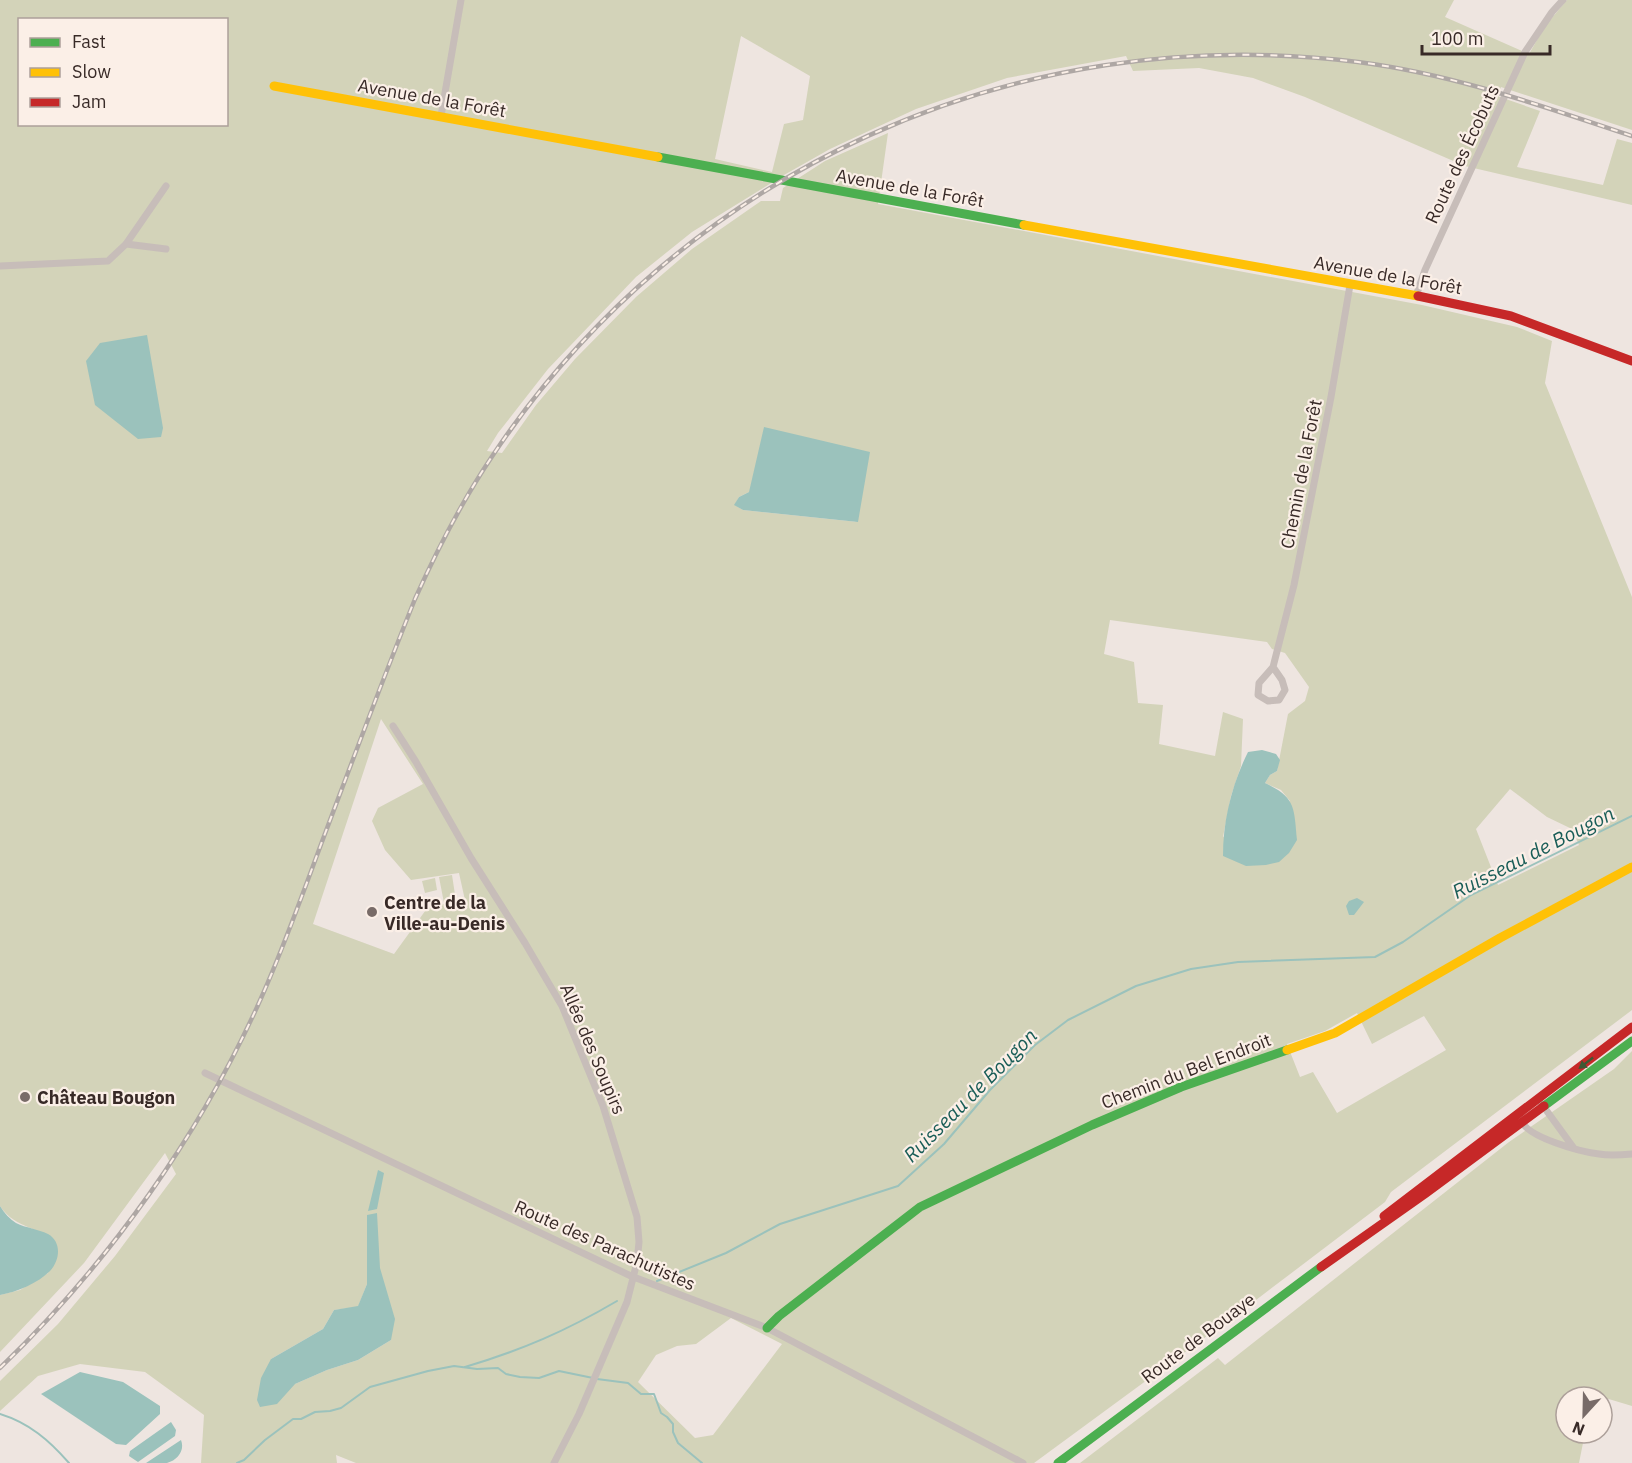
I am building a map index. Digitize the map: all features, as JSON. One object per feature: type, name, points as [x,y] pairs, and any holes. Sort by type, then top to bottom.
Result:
[{"type":"street","points":[[441,116],[461,0]]},
{"type":"street","name":"Route des Écobuts","points":[[1416,296],[1425,270],[1525,51],[1563,0]]},
{"type":"street","name":"Avenue de la Forêt","points":[[274,86],[1416,296],[1511,316],[1632,361]]},
{"type":"street","points":[[0,266],[108,261],[126,244],[165,186]]},
{"type":"street","points":[[126,244],[166,249]]},
{"type":"street","name":"Chemin de la Forêt","points":[[1273,666],[1285,690],[1279,700],[1268,701],[1258,694],[1259,683],[1273,666],[1296,574],[1331,397],[1350,285]]},
{"type":"street","name":"Allée des Soupirs","points":[[393,726],[562,1006],[603,1106],[637,1217],[639,1242],[634,1278],[627,1302],[579,1414],[554,1463]]},
{"type":"street","name":"Chemin du Bel Endroit","points":[[767,1328],[779,1316],[920,1207],[1092,1125],[1181,1087],[1335,1033],[1500,938],[1632,867]]},
{"type":"street","name":"Route de Bouaye","points":[[1058,1463],[1357,1240],[1522,1124],[1538,1103],[1632,1027]]},
{"type":"street","name":"Route de Bouaye","points":[[1357,1240],[1440,1172],[1632,1041]]},
{"type":"street","name":"Route des Parachutistes","points":[[205,1073],[634,1278],[767,1328],[1023,1463]]},
{"type":"street","points":[[1538,1103],[1573,1147]]},
{"type":"street","points":[[1522,1124],[1529,1131],[1586,1152],[1602,1155],[1632,1155]]},
{"type":"green space","points":[[0,0],[1454,0],[1445,17],[1529,54],[1545,26],[1567,0],[1632,0],[1632,130],[1501,87],[1497,96],[1540,111],[1517,167],[1603,185],[1617,139],[1632,143],[1632,205],[1465,166],[1305,97],[1253,78],[1199,68],[1133,71],[1126,56],[1007,78],[916,109],[830,149],[692,232],[636,277],[548,369],[498,433],[487,451],[502,453],[536,405],[575,359],[636,297],[692,249],[761,201],[780,201],[783,188],[825,161],[888,133],[878,204],[1422,305],[1517,327],[1552,341],[1545,383],[1632,597],[1632,1010],[1391,1192],[1385,1202],[1256,1300],[1034,1463],[356,1463],[336,1455],[337,1463],[201,1463],[204,1415],[145,1372],[80,1364],[38,1376],[0,1411],[0,1381],[58,1324],[115,1256],[176,1174],[165,1153],[84,1263],[0,1352],[0,1295],[20,1290],[48,1273],[56,1244],[50,1238],[13,1220],[0,1206]],"holes":[[[741,36],[810,76],[803,120],[784,124],[772,172],[715,159]],[[749,492],[858,522],[743,510],[735,505],[739,497]],[[1110,620],[1267,642],[1272,649],[1285,653],[1309,687],[1305,701],[1288,714],[1277,771],[1270,775],[1265,783],[1281,790],[1290,801],[1223,837],[1231,796],[1241,766],[1243,719],[1223,712],[1215,756],[1159,744],[1163,705],[1138,703],[1134,662],[1104,654]],[[381,719],[423,784],[378,808],[372,821],[385,850],[411,880],[459,873],[465,900],[428,907],[394,954],[313,924]],[[1510,789],[1547,817],[1572,829],[1579,845],[1498,885],[1476,829]],[[1357,1013],[1372,1044],[1424,1016],[1446,1050],[1337,1113],[1313,1072],[1300,1077],[1287,1044],[1325,1031]],[[368,1267],[391,1340],[358,1360],[295,1384],[271,1359],[323,1329],[334,1310],[358,1307],[367,1284]],[[731,1318],[782,1344],[713,1435],[695,1438],[638,1382],[656,1355],[677,1346],[696,1344]]]},
{"type":"green space","points":[[452,875],[456,901],[444,903],[439,877]]},
{"type":"green space","points":[[435,878],[437,890],[425,893],[422,881]]},
{"type":"green space","points":[[1632,1051],[1632,1406],[1614,1401],[1614,1385],[1554,1385],[1554,1445],[1583,1445],[1579,1463],[1080,1463],[1218,1358],[1225,1365],[1509,1142],[1614,1069]]},
{"type":"water","points":[[147,335],[163,428],[161,437],[138,439],[95,405],[86,361],[100,343]]},
{"type":"water","points":[[764,427],[870,452],[858,522],[743,510],[734,505],[739,497],[749,492]]},
{"type":"water","points":[[1262,750],[1276,754],[1280,760],[1277,771],[1270,775],[1265,783],[1283,793],[1292,805],[1297,840],[1289,853],[1279,862],[1246,866],[1223,856],[1225,829],[1233,789],[1248,752]]},
{"type":"water","points":[[1357,898],[1364,902],[1354,915],[1349,915],[1346,906],[1349,901]]},
{"type":"water","points":[[378,1170],[384,1173],[377,1209],[368,1211]]},
{"type":"water","points":[[0,1206],[16,1223],[53,1237],[58,1251],[53,1267],[40,1279],[13,1292],[0,1295]]},
{"type":"water","points":[[377,1213],[380,1268],[395,1319],[391,1340],[358,1360],[295,1384],[277,1404],[260,1407],[257,1400],[261,1378],[271,1359],[323,1329],[334,1310],[358,1306],[367,1284],[367,1215]]},
{"type":"water","points":[[80,1372],[123,1382],[160,1406],[160,1414],[126,1445],[116,1444],[41,1394]]},
{"type":"water","points":[[171,1422],[176,1430],[175,1436],[138,1462],[129,1456],[130,1451]]},
{"type":"water","points":[[181,1440],[180,1454],[174,1460],[167,1463],[146,1463]]},
{"type":"waterway","name":"Ruisseau de Bougon","points":[[657,1281],[726,1253],[780,1224],[898,1186],[944,1144],[990,1090],[1035,1045],[1068,1020],[1136,986],[1191,969],[1238,962],[1375,957],[1403,942],[1471,895],[1632,816]]},
{"type":"waterway","name":"Ruisseau de Bougon","points":[[465,1367],[543,1339],[617,1301]]},
{"type":"waterway","name":"Ruisseau de Bougon","points":[[237,1463],[244,1460],[265,1440],[293,1419],[301,1419],[315,1412],[341,1408],[370,1387],[428,1371],[454,1366],[477,1369],[498,1368],[506,1374],[520,1377],[539,1378],[559,1371],[593,1378]]},
{"type":"waterway","points":[[597,1379],[628,1383],[641,1394],[654,1394],[661,1413],[673,1424],[673,1432],[678,1443],[702,1463]]},
{"type":"waterway","name":"Ruisseau de Bougon","points":[[0,1414],[38,1433],[69,1463]]},
{"type":"railway","points":[[0,1368],[40,1328],[115,1241],[181,1147],[211,1098],[238,1047],[279,955],[415,599],[470,492],[491,458],[569,357],[659,269],[759,195],[868,136],[984,92],[1105,65],[1230,55],[1358,62],[1393,67],[1463,83],[1632,136]]},
{"type":"traffic: fast","points":[[658,157],[1024,225]]},
{"type":"traffic: fast","points":[[1544,1106],[1632,1041]]},
{"type":"traffic: fast","points":[[767,1328],[779,1316],[920,1207],[1092,1125],[1181,1087],[1287,1050]]},
{"type":"traffic: fast","points":[[1058,1463],[1321,1267]]},
{"type":"traffic: slow","points":[[274,86],[658,157]]},
{"type":"traffic: slow","points":[[1024,225],[1418,296]]},
{"type":"traffic: slow","points":[[1287,1050],[1335,1033],[1500,938],[1632,867]]},
{"type":"traffic: jam","points":[[1418,296],[1511,316],[1632,361]]},
{"type":"traffic: jam","points":[[1384,1216],[1632,1027]]},
{"type":"traffic: jam","points":[[1321,1267],[1544,1106]]},
{"type":"place","name":"Centre de la Ville-au-Denis","points":[[372,912]]},
{"type":"place","name":"Château Bougon","points":[[25,1097]]}]
